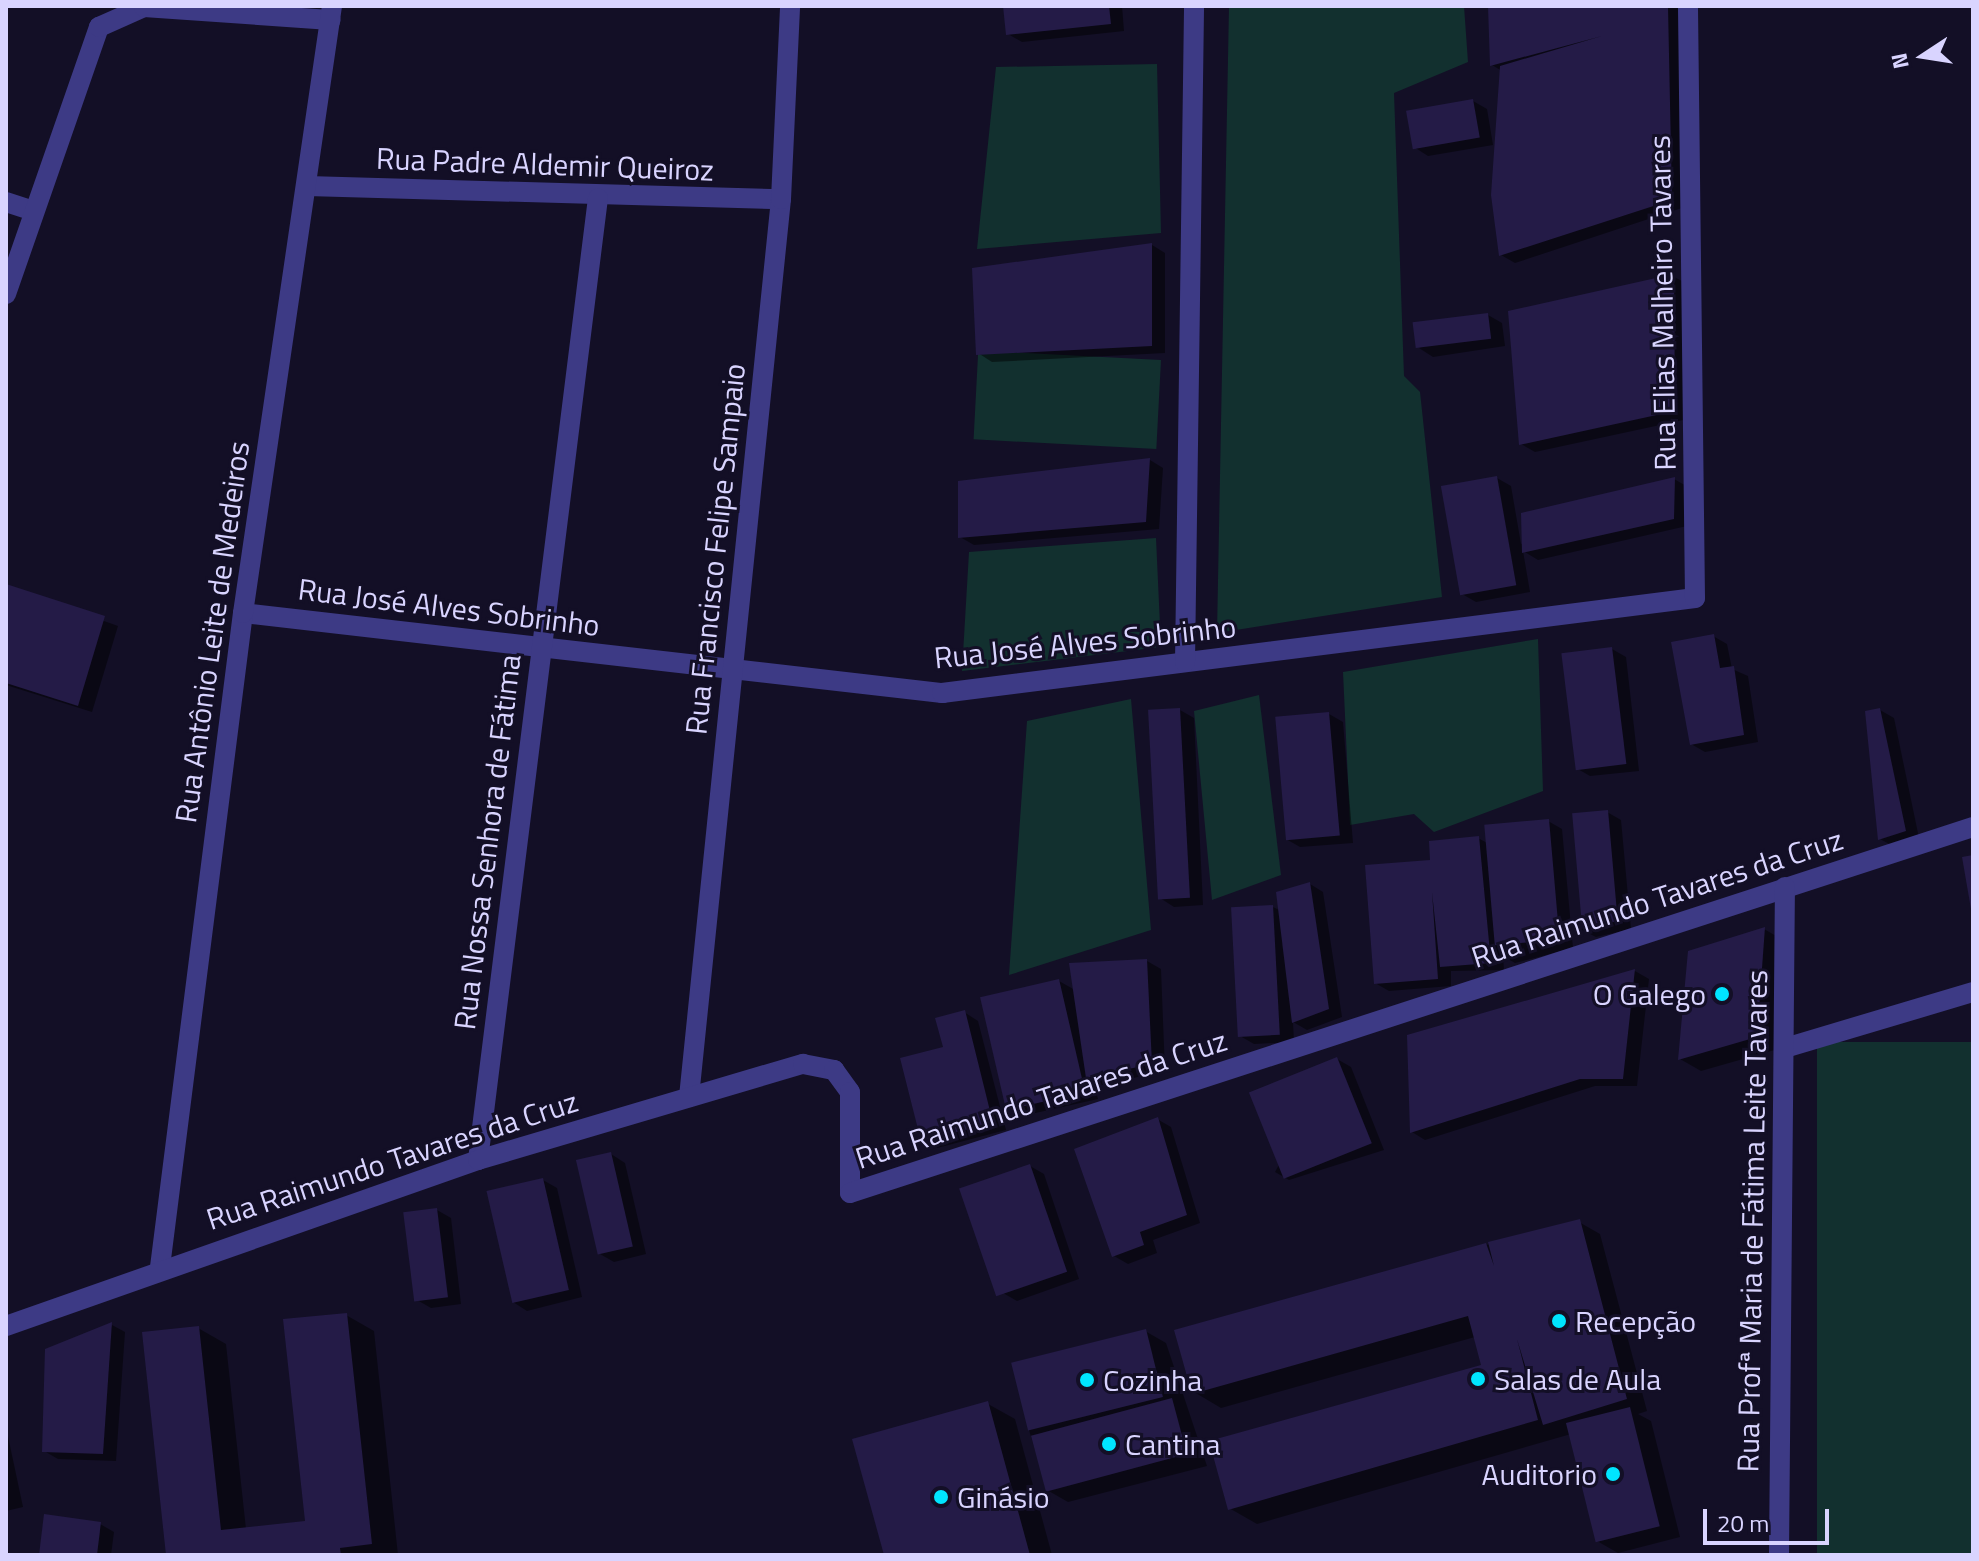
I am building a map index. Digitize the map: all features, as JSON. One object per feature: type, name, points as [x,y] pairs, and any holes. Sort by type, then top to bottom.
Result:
[{"type":"street","name":"Rua Francisco Felipe Sampaio","points":[[689,1097],[781,199],[790,6]]},
{"type":"street","points":[[1185,662],[1194,6]]},
{"type":"street","name":"Rua Elias Malheiro Tavares","points":[[1688,6],[1695,598]]},
{"type":"street","points":[[6,294],[99,27],[144,7],[332,13]]},
{"type":"street","name":"Rua Antônio Leite de Medeiros","points":[[160,1267],[243,613],[332,13]]},
{"type":"street","name":"Rua Padre Aldemir Queiroz","points":[[307,186],[598,198],[781,199]]},
{"type":"street","name":"Rua Nossa Senhora de Fátima","points":[[478,1160],[598,198]]},
{"type":"street","points":[[6,202],[34,211]]},
{"type":"street","name":"Rua José Alves Sobrinho","points":[[243,613],[733,672],[942,693],[1695,598]]},
{"type":"street","name":"Rua Raimundo Tavares da Cruz","points":[[6,1326],[160,1267],[478,1160],[803,1064],[834,1070],[850,1092],[850,1193],[1973,827]]},
{"type":"street","name":"Rua Profª Maria de Fátima Leite Tavares","points":[[1779,1555],[1785,887]]},
{"type":"street","points":[[1785,1048],[1973,992]]},
{"type":"green space","points":[[1229,6],[1464,6],[1468,62],[1394,93],[1404,376],[1420,392],[1442,597],[1217,633]]},
{"type":"green space","points":[[1157,64],[1161,233],[977,249],[996,67]]},
{"type":"green space","points":[[978,350],[1161,360],[1156,449],[974,439]]},
{"type":"green space","points":[[1156,538],[1161,647],[962,671],[969,552]]},
{"type":"green space","points":[[1538,639],[1543,791],[1434,832],[1414,814],[1350,825],[1343,672]]},
{"type":"green space","points":[[1259,695],[1281,875],[1212,900],[1194,711]]},
{"type":"green space","points":[[1131,699],[1151,930],[1009,975],[1027,721]]},
{"type":"green space","points":[[1817,1042],[1973,1042],[1973,1555],[1817,1555]]},
{"type":"building","points":[[1003,6],[1109,6],[1111,24],[1006,35]]},
{"type":"building","points":[[1488,6],[1668,6],[1672,200],[1499,256],[1491,195],[1500,66],[1602,36],[1490,66]]},
{"type":"building","points":[[1473,99],[1480,137],[1413,149],[1406,111]]},
{"type":"building","points":[[1152,243],[1152,346],[976,355],[972,268]]},
{"type":"building","points":[[1674,274],[1675,411],[1519,445],[1508,311]]},
{"type":"building","points":[[1488,313],[1491,339],[1416,348],[1413,322]]},
{"type":"building","points":[[1150,458],[1146,522],[958,538],[958,481]]},
{"type":"building","points":[[1497,476],[1516,585],[1460,595],[1441,486]]},
{"type":"building","points":[[1675,477],[1674,519],[1522,553],[1521,513]]},
{"type":"building","points":[[6,584],[105,616],[78,706],[6,683]]},
{"type":"building","points":[[1714,634],[1720,668],[1734,666],[1744,735],[1690,745],[1671,642]]},
{"type":"building","points":[[1612,647],[1626,764],[1576,770],[1561,653]]},
{"type":"building","points":[[1180,708],[1190,898],[1158,899],[1148,710]]},
{"type":"building","points":[[1880,708],[1906,831],[1878,840],[1865,711]]},
{"type":"building","points":[[1329,712],[1340,836],[1286,840],[1275,717]]},
{"type":"building","points":[[1608,810],[1618,922],[1582,925],[1572,813]]},
{"type":"building","points":[[1549,819],[1560,940],[1495,945],[1484,825]]},
{"type":"building","points":[[1479,836],[1491,963],[1440,967],[1432,892],[1438,979],[1374,984],[1365,865],[1430,860],[1429,841]]},
{"type":"building","points":[[1973,855],[1973,909],[1971,909],[1962,857]]},
{"type":"building","points":[[1310,882],[1329,1009],[1292,1023],[1276,892]]},
{"type":"building","points":[[1273,905],[1280,1035],[1238,1037],[1231,907]]},
{"type":"building","name":"O Galego","points":[[1765,927],[1757,1037],[1678,1060],[1688,951]]},
{"type":"building","points":[[1147,959],[1152,1064],[1086,1078],[1069,963]]},
{"type":"building","points":[[1635,969],[1623,1079],[1580,1079],[1410,1133],[1407,1035]]},
{"type":"building","points":[[1059,979],[1085,1092],[1006,1110],[980,997]]},
{"type":"building","points":[[965,1010],[993,1123],[921,1141],[900,1058],[943,1047],[935,1018]]},
{"type":"building","points":[[1337,1057],[1372,1143],[1284,1179],[1249,1093]]},
{"type":"building","points":[[1158,1117],[1187,1215],[1140,1232],[1144,1245],[1112,1257],[1074,1149]]},
{"type":"building","points":[[611,1152],[633,1247],[598,1255],[576,1160]]},
{"type":"building","points":[[1030,1164],[1067,1272],[996,1296],[959,1188]]},
{"type":"building","points":[[543,1178],[569,1290],[512,1303],[486,1191]]},
{"type":"building","points":[[437,1208],[448,1297],[414,1301],[403,1212]]},
{"type":"building","name":"Salas de Aula","points":[[1580,1219],[1627,1399],[1543,1425],[1517,1339],[1538,1420],[1228,1510],[1209,1441],[1481,1365],[1468,1316],[1192,1394],[1174,1330],[1486,1243],[1494,1266],[1488,1242]]},
{"type":"building","points":[[347,1313],[372,1544],[340,1548],[341,1555],[166,1555],[142,1332],[199,1326],[221,1530],[305,1521],[283,1319]]},
{"type":"building","points":[[112,1322],[103,1454],[42,1452],[45,1349]]},
{"type":"building","name":"Cozinha","points":[[1146,1329],[1163,1397],[1028,1431],[1011,1363]]},
{"type":"building","name":"Cantina","points":[[1172,1398],[1187,1454],[1046,1492],[1031,1436]]},
{"type":"building","name":"Ginásio","points":[[988,1401],[1030,1555],[884,1555],[852,1439]]},
{"type":"building","name":"Auditorio","points":[[1630,1407],[1660,1526],[1596,1542],[1566,1423]]},
{"type":"building","points":[[44,1514],[101,1522],[97,1555],[39,1555]]},
{"type":"place","name":"O Galego","points":[[1722,994]]},
{"type":"place","name":"Recepção","points":[[1559,1321]]},
{"type":"place","name":"Salas de Aula","points":[[1478,1379]]},
{"type":"place","name":"Cozinha","points":[[1087,1380]]},
{"type":"place","name":"Cantina","points":[[1109,1444]]},
{"type":"place","name":"Auditorio","points":[[1613,1474]]},
{"type":"place","name":"Ginásio","points":[[941,1497]]}]
